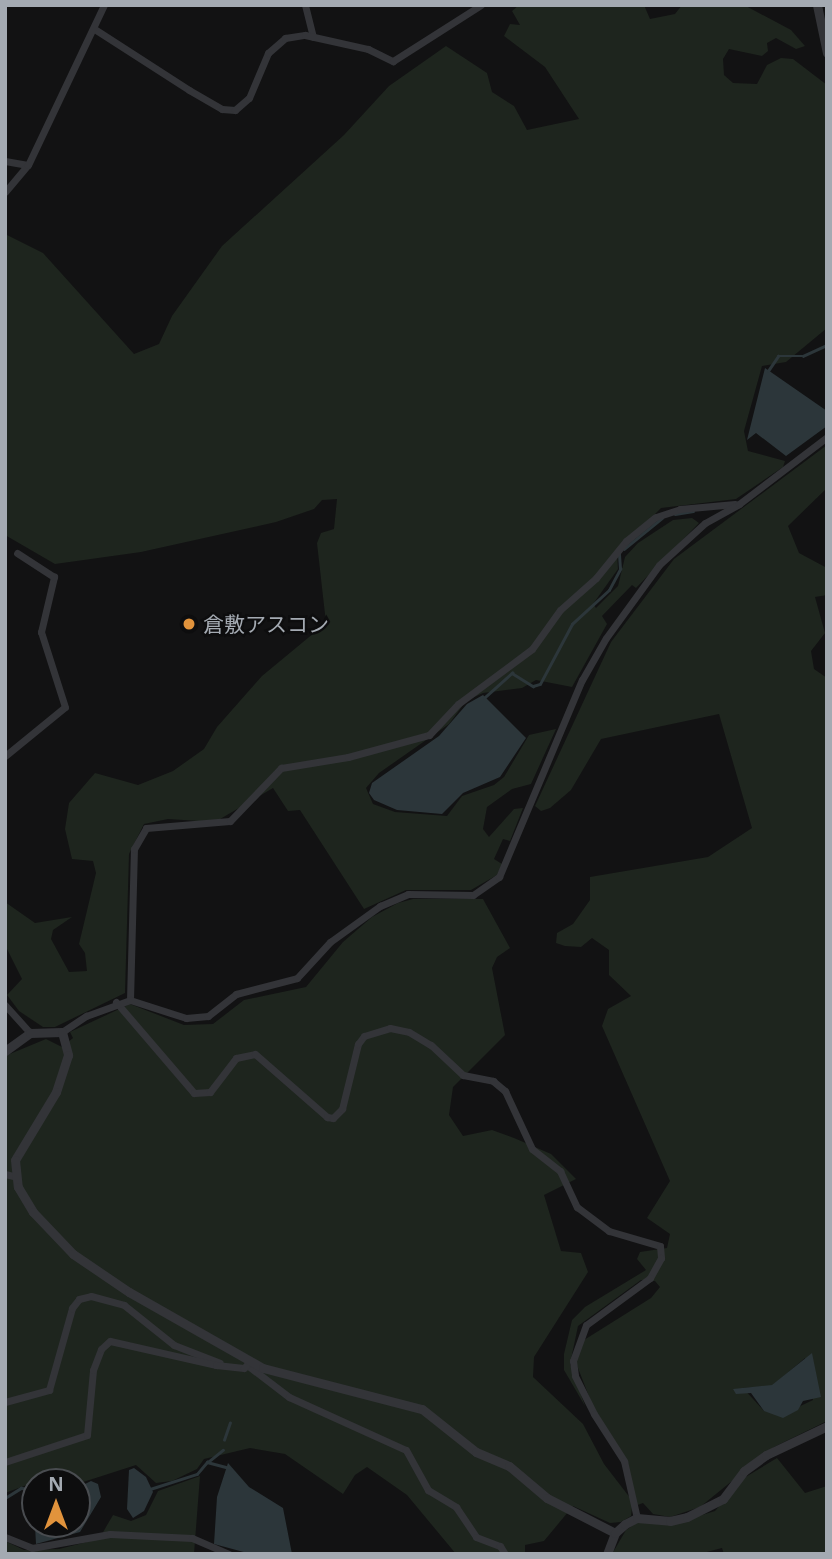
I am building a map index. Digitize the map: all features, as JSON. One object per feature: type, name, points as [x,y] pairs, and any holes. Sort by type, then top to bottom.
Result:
[{"type":"street","points":[[5,192],[28,165],[96,30],[104,5]]},
{"type":"street","points":[[305,5],[313,37]]},
{"type":"street","points":[[96,30],[228,111],[240,109],[249,98],[263,61],[278,43],[292,36],[313,37],[368,48],[393,61],[455,26],[481,5]]},
{"type":"street","points":[[817,5],[827,53]]},
{"type":"street","points":[[5,161],[28,165]]},
{"type":"street","points":[[5,1051],[30,1033],[62,1032],[116,1002],[130,1000],[186,1018],[208,1016],[236,994],[298,978],[330,942],[380,906],[408,894],[473,895],[499,877],[540,773],[606,638],[659,565],[705,523],[739,504],[827,437]]},
{"type":"street","points":[[130,1000],[134,849],[146,828],[230,821],[281,768],[348,757],[429,736],[457,704],[532,649],[560,610],[656,517],[680,509],[739,504]]},
{"type":"street","points":[[5,756],[65,707],[41,632],[54,577],[17,553]]},
{"type":"street","points":[[116,1002],[194,1093],[210,1092],[236,1058],[255,1054],[327,1117],[333,1118],[342,1109],[358,1044],[364,1036],[390,1028],[409,1032],[430,1045],[463,1075],[494,1082],[505,1091],[532,1149],[560,1171],[577,1207],[609,1231],[660,1246],[661,1258],[650,1278],[586,1325],[573,1361],[575,1376],[599,1424],[624,1461],[637,1518]]},
{"type":"street","points":[[5,1005],[30,1033]]},
{"type":"street","points":[[62,1032],[68,1055],[57,1091],[15,1160],[17,1177],[33,1212],[73,1254],[130,1292],[248,1363],[289,1397],[406,1450],[428,1490],[456,1507],[476,1537],[500,1546],[505,1554]]},
{"type":"street","points":[[5,1174],[17,1177]]},
{"type":"street","points":[[5,1402],[49,1390],[72,1308],[79,1299],[91,1296],[134,1310],[174,1345],[223,1366]]},
{"type":"street","points":[[5,1462],[87,1436],[93,1370],[101,1349],[110,1341],[170,1358],[223,1366],[248,1363],[316,1384],[422,1409],[476,1452],[509,1466],[547,1498],[615,1533]]},
{"type":"street","points":[[607,1554],[615,1533],[637,1518],[670,1521],[688,1517],[723,1499],[744,1471],[766,1455],[827,1426]]},
{"type":"street","points":[[5,1537],[33,1548],[110,1534],[192,1538],[229,1554]]},
{"type":"shaded area","points":[[519,5],[644,5],[650,19],[675,14],[682,5],[744,5],[791,30],[805,46],[796,49],[776,38],[767,43],[768,51],[762,56],[729,49],[723,59],[724,75],[733,83],[757,84],[767,65],[781,58],[793,59],[827,85],[827,328],[786,362],[762,366],[744,431],[748,451],[785,461],[783,467],[736,499],[661,508],[617,552],[618,569],[593,604],[596,608],[618,586],[625,557],[638,543],[673,520],[692,518],[699,523],[636,588],[632,585],[602,616],[607,624],[572,687],[536,680],[522,688],[483,693],[466,701],[449,724],[379,773],[366,788],[373,804],[395,812],[447,816],[462,796],[494,785],[504,777],[529,735],[556,729],[531,784],[512,789],[487,807],[483,829],[489,837],[514,809],[523,808],[510,841],[503,839],[494,859],[502,864],[497,875],[471,890],[406,890],[364,909],[300,810],[288,811],[273,788],[215,822],[168,819],[144,824],[129,854],[125,993],[55,1027],[43,1027],[19,1011],[7,995],[22,979],[5,945],[5,902],[35,923],[72,917],[53,930],[51,939],[69,972],[87,971],[85,953],[79,944],[96,873],[93,861],[72,859],[65,829],[69,803],[95,773],[138,785],[173,771],[204,749],[217,727],[262,676],[326,623],[317,543],[321,533],[334,529],[337,499],[322,500],[314,509],[276,522],[141,552],[55,564],[5,535],[5,234],[43,253],[134,354],[159,344],[172,316],[222,246],[344,135],[389,86],[446,46],[487,73],[492,92],[514,106],[527,130],[579,119],[545,67],[504,36],[510,24],[520,25],[512,11]]},
{"type":"shaded area","points":[[765,368],[827,411],[827,426],[786,456],[756,433],[747,440]]},
{"type":"shaded area","points":[[827,445],[827,488],[788,526],[799,553],[827,568],[827,595],[815,597],[825,633],[811,651],[814,669],[827,678],[827,1421],[774,1447],[700,1507],[670,1517],[653,1514],[643,1503],[632,1507],[631,1516],[621,1522],[610,1523],[573,1506],[544,1541],[525,1545],[525,1554],[456,1554],[407,1495],[367,1467],[355,1475],[343,1494],[285,1454],[250,1448],[204,1459],[197,1469],[172,1481],[156,1483],[136,1465],[91,1479],[91,1468],[21,1468],[21,1487],[5,1493],[5,1056],[46,1039],[62,1047],[73,1038],[70,1032],[130,1004],[184,1025],[213,1024],[244,1000],[306,987],[343,942],[372,917],[398,903],[413,899],[483,899],[510,948],[497,957],[492,968],[505,1035],[453,1087],[449,1115],[463,1136],[492,1130],[514,1138],[551,1154],[576,1179],[544,1195],[561,1251],[581,1253],[588,1272],[534,1357],[533,1377],[583,1424],[604,1464],[631,1499],[636,1499],[626,1461],[592,1404],[576,1363],[584,1340],[651,1298],[660,1287],[655,1281],[641,1280],[578,1326],[570,1364],[585,1406],[564,1370],[564,1354],[572,1320],[585,1307],[646,1270],[637,1259],[640,1252],[667,1248],[670,1234],[647,1218],[670,1181],[602,1026],[608,1009],[631,996],[609,975],[609,950],[592,938],[581,947],[565,946],[556,943],[557,933],[573,924],[590,900],[590,877],[708,857],[752,828],[719,714],[601,739],[571,790],[550,808],[541,811],[535,806],[611,642],[674,559]],"holes":[[[805,1358],[813,1400],[792,1410],[764,1411],[743,1388],[772,1386]]]},
{"type":"shaded area","points":[[483,695],[526,738],[500,777],[463,793],[442,814],[397,810],[374,800],[369,793],[372,783],[439,736],[467,704]]},
{"type":"shaded area","points":[[812,1353],[821,1397],[803,1401],[798,1410],[783,1418],[764,1411],[751,1393],[736,1394],[733,1389],[772,1385]]},
{"type":"shaded area","points":[[777,1458],[805,1493],[827,1486],[827,1554],[724,1554],[722,1548],[699,1554],[612,1554],[626,1530],[638,1522],[670,1525],[715,1511],[744,1478]]},
{"type":"shaded area","points":[[228,1463],[249,1487],[283,1508],[292,1554],[251,1554],[214,1544],[217,1497]]},
{"type":"shaded area","points":[[134,1468],[146,1477],[153,1492],[144,1511],[133,1518],[127,1509],[129,1470]]},
{"type":"shaded area","points":[[200,1476],[194,1554],[5,1554],[5,1541],[24,1550],[59,1549],[99,1539],[113,1515],[131,1521],[146,1515],[158,1491]]},
{"type":"shaded area","points":[[91,1481],[98,1484],[101,1497],[91,1514]]},
{"type":"shaded area","points":[[36,1538],[58,1538],[36,1544]]},
{"type":"waterway","points":[[768,371],[778,356],[803,356],[827,345]]},
{"type":"waterway","points":[[675,514],[693,511]]},
{"type":"waterway","points":[[624,549],[662,518]]},
{"type":"waterway","points":[[484,698],[512,673],[533,686],[540,684],[572,624],[609,590],[620,569],[619,554]]},
{"type":"waterway","points":[[224,1440],[230,1423]]},
{"type":"waterway","points":[[208,1462],[223,1450]]},
{"type":"waterway","points":[[150,1489],[197,1474],[207,1462],[229,1468]]},
{"type":"waterway","points":[[5,1498],[21,1488]]},
{"type":"place","name":"倉敷アスコン","points":[[189,624]]}]
